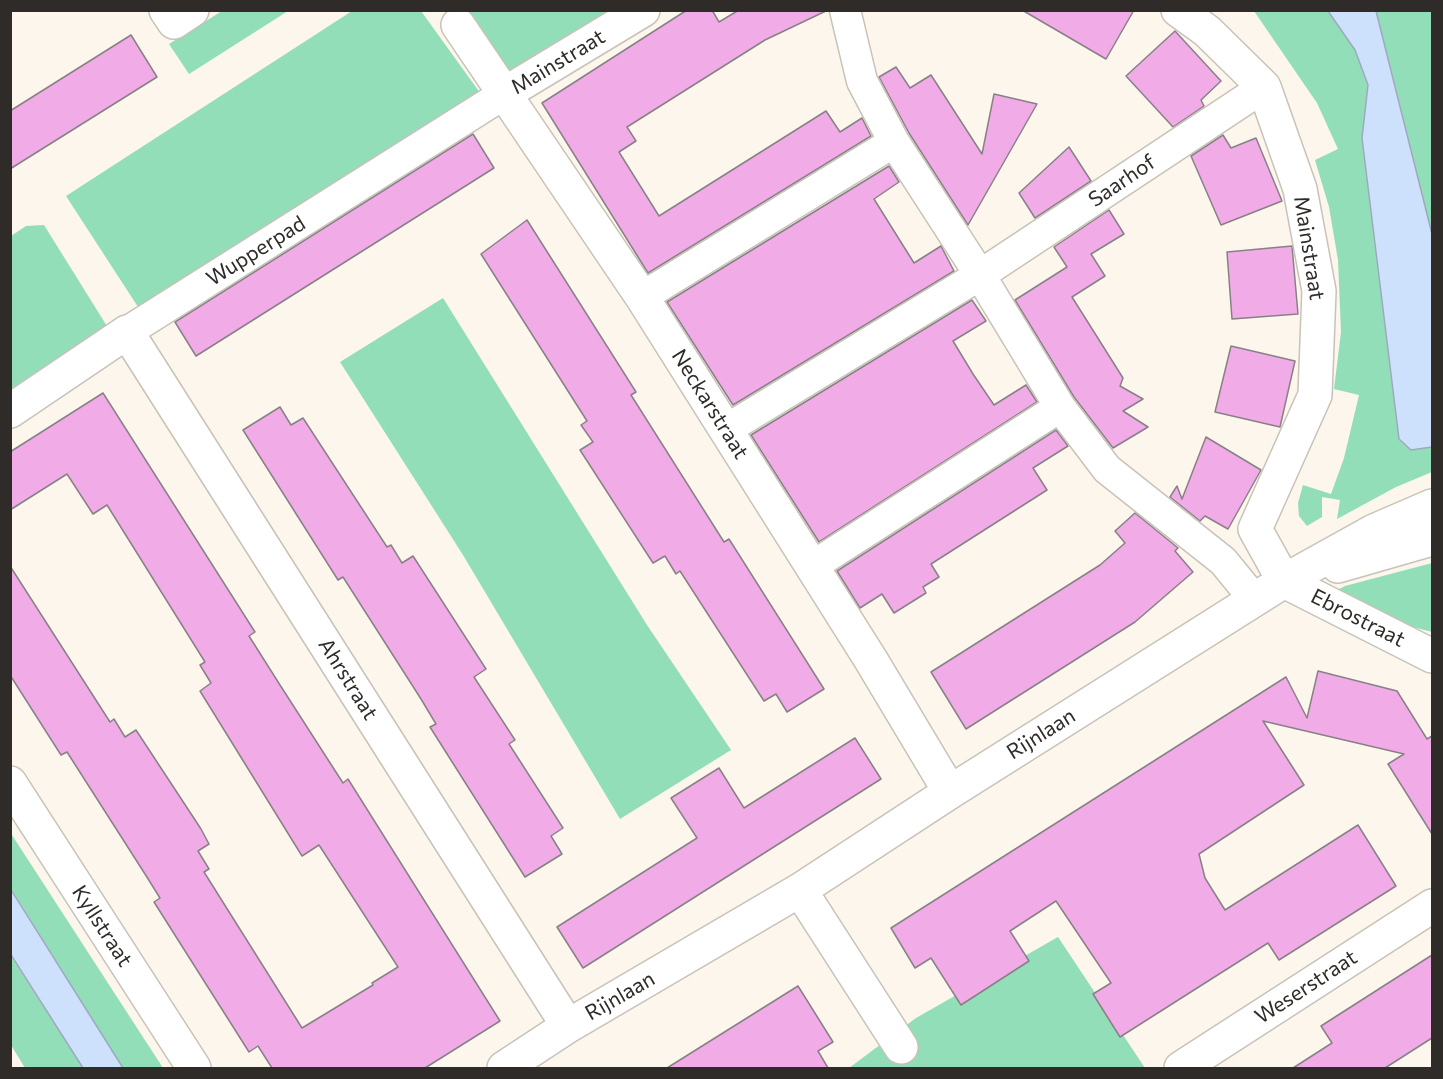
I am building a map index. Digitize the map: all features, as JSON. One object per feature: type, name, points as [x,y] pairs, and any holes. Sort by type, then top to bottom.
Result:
[{"type":"street","points":[[166,10],[174,22],[192,10]]},
{"type":"street","name":"Mainstraat","points":[[504,94],[643,10]]},
{"type":"street","points":[[845,10],[862,81],[894,142],[980,275],[1060,407],[1107,469],[1223,561],[1255,600]]},
{"type":"street","name":"Mainstraat","points":[[1179,10],[1207,31],[1264,87],[1300,189],[1319,291],[1315,395],[1255,529],[1284,581]]},
{"type":"street","name":"Neckarstraat","points":[[458,25],[642,297],[727,429],[950,792]]},
{"type":"street","name":"Saarhof","points":[[727,429],[980,275],[1264,87]]},
{"type":"street","name":"Wupperpad","points":[[10,411],[127,332],[504,94]]},
{"type":"street","points":[[642,297],[894,142]]},
{"type":"street","name":"Ahrstraat","points":[[127,332],[568,1026]]},
{"type":"street","points":[[811,567],[1060,407]]},
{"type":"street","name":"Rijnlaan","points":[[504,1068],[568,1026],[800,890],[950,792],[1284,581],[1374,531],[1432,506]]},
{"type":"street","name":"Rijnlaan","points":[[1284,581],[1432,539]]},
{"type":"street","name":"Ebrostraat","points":[[1284,581],[1432,656]]},
{"type":"street","name":"Kyllstraat","points":[[10,783],[194,1068]]},
{"type":"street","points":[[800,890],[901,1047]]},
{"type":"street","name":"Weserstraat","points":[[1181,1068],[1432,906]]},
{"type":"green space","points":[[222,11],[288,11],[189,74],[169,44]]},
{"type":"green space","points":[[352,11],[421,11],[483,97],[140,310],[66,196]]},
{"type":"green space","points":[[457,11],[618,11],[507,82]]},
{"type":"green space","points":[[1254,11],[1328,11],[1355,50],[1368,85],[1362,138],[1411,450],[1432,447],[1432,472],[1396,487],[1337,519],[1340,500],[1322,497],[1322,517],[1307,526],[1299,516],[1298,503],[1303,485],[1331,494],[1344,458],[1359,395],[1334,389],[1341,332],[1338,260],[1329,207],[1315,160],[1338,149],[1317,103]]},
{"type":"green space","points":[[1376,11],[1432,11],[1432,234],[1393,77]]},
{"type":"green space","points":[[44,225],[110,331],[11,397],[11,236],[26,226]]},
{"type":"green space","points":[[443,298],[647,625],[731,750],[620,819],[463,555],[340,362]]},
{"type":"green space","points":[[1432,563],[1432,632],[1356,612],[1326,596],[1345,586]]},
{"type":"green space","points":[[10,832],[163,1068],[123,1068],[11,888]]},
{"type":"green space","points":[[1058,937],[1145,1068],[849,1068],[916,1018]]},
{"type":"green space","points":[[10,955],[83,1068],[25,1068],[11,1045]]},
{"type":"water","points":[[1328,11],[1376,11],[1432,234],[1432,447],[1411,450],[1399,439],[1362,138],[1368,85],[1355,50]]},
{"type":"water","points":[[10,888],[123,1068],[83,1068],[11,955]]},
{"type":"building","points":[[687,10],[712,10],[719,22],[739,10],[828,10],[765,40],[627,127],[636,141],[619,152],[659,216],[826,111],[840,132],[862,118],[871,136],[648,273],[542,103]]},
{"type":"building","points":[[1022,10],[1134,10],[1106,59]]},
{"type":"building","points":[[1175,31],[1221,81],[1201,100],[1204,106],[1173,127],[1126,76]]},
{"type":"building","points":[[131,35],[157,77],[10,169],[10,111]]},
{"type":"building","points":[[896,67],[910,88],[931,75],[982,154],[994,94],[1037,104],[968,225],[909,133],[879,77]]},
{"type":"building","points":[[473,134],[494,168],[196,356],[175,322]]},
{"type":"building","points":[[1223,135],[1231,148],[1256,138],[1282,201],[1221,225],[1191,156]]},
{"type":"building","points":[[1069,147],[1091,181],[1035,218],[1019,193]]},
{"type":"building","points":[[889,166],[899,182],[874,199],[914,263],[941,246],[954,271],[733,405],[667,302]]},
{"type":"building","points":[[1109,210],[1124,234],[1091,254],[1105,276],[1072,297],[1123,378],[1120,386],[1143,399],[1123,411],[1148,427],[1113,448],[1074,397],[1015,300],[1067,267],[1054,247]]},
{"type":"building","points":[[527,220],[636,392],[631,395],[724,542],[729,539],[824,689],[787,712],[776,694],[764,701],[680,571],[676,574],[665,556],[653,563],[580,450],[593,442],[581,425],[587,421],[481,254]]},
{"type":"building","points":[[1292,246],[1298,314],[1232,319],[1227,252]]},
{"type":"building","points":[[972,300],[986,321],[953,341],[973,374],[994,405],[1026,385],[1037,402],[819,542],[751,435]]},
{"type":"building","points":[[1231,346],[1295,361],[1280,427],[1215,412]]},
{"type":"building","points":[[103,393],[255,632],[249,636],[343,783],[348,779],[500,1021],[425,1068],[272,1068],[258,1046],[249,1052],[154,902],[160,898],[145,874],[67,752],[61,755],[10,675],[10,566],[110,722],[114,719],[125,737],[136,730],[201,829],[209,844],[198,851],[209,869],[204,872],[302,1028],[398,967],[319,845],[302,856],[200,691],[211,683],[200,665],[205,662],[107,505],[93,514],[67,474],[10,510],[10,452]]},
{"type":"building","points":[[280,407],[291,425],[303,418],[387,547],[391,545],[402,563],[413,556],[486,669],[474,677],[515,740],[509,744],[563,828],[551,836],[562,854],[525,877],[430,727],[436,724],[421,699],[343,577],[338,580],[243,430]]},
{"type":"building","points":[[1056,430],[1068,446],[1033,468],[1047,490],[931,564],[939,577],[923,587],[926,593],[894,613],[882,594],[860,608],[837,571]]},
{"type":"building","points":[[1206,437],[1261,470],[1228,529],[1205,516],[1200,521],[1170,497],[1177,486],[1182,499]]},
{"type":"building","points":[[1135,513],[1178,548],[1175,551],[1193,572],[1135,622],[966,729],[931,672],[1100,565],[1125,543],[1115,531]]},
{"type":"building","points":[[1318,671],[1397,691],[1427,739],[1432,736],[1432,834],[1388,764],[1404,754],[1263,721],[1304,785],[1199,854],[1205,878],[1225,910],[1358,825],[1396,886],[1279,960],[1268,943],[1120,1037],[1093,994],[1111,983],[1056,901],[1010,931],[1029,961],[961,1005],[931,958],[915,968],[891,928],[1286,677],[1307,718]]},
{"type":"building","points":[[855,738],[881,779],[583,968],[557,927],[697,838],[671,798],[719,768],[744,808]]},
{"type":"building","points":[[1432,955],[1432,1038],[1385,1068],[1293,1068],[1332,1043],[1321,1026]]},
{"type":"building","points":[[798,986],[833,1042],[818,1051],[828,1068],[667,1068]]}]
